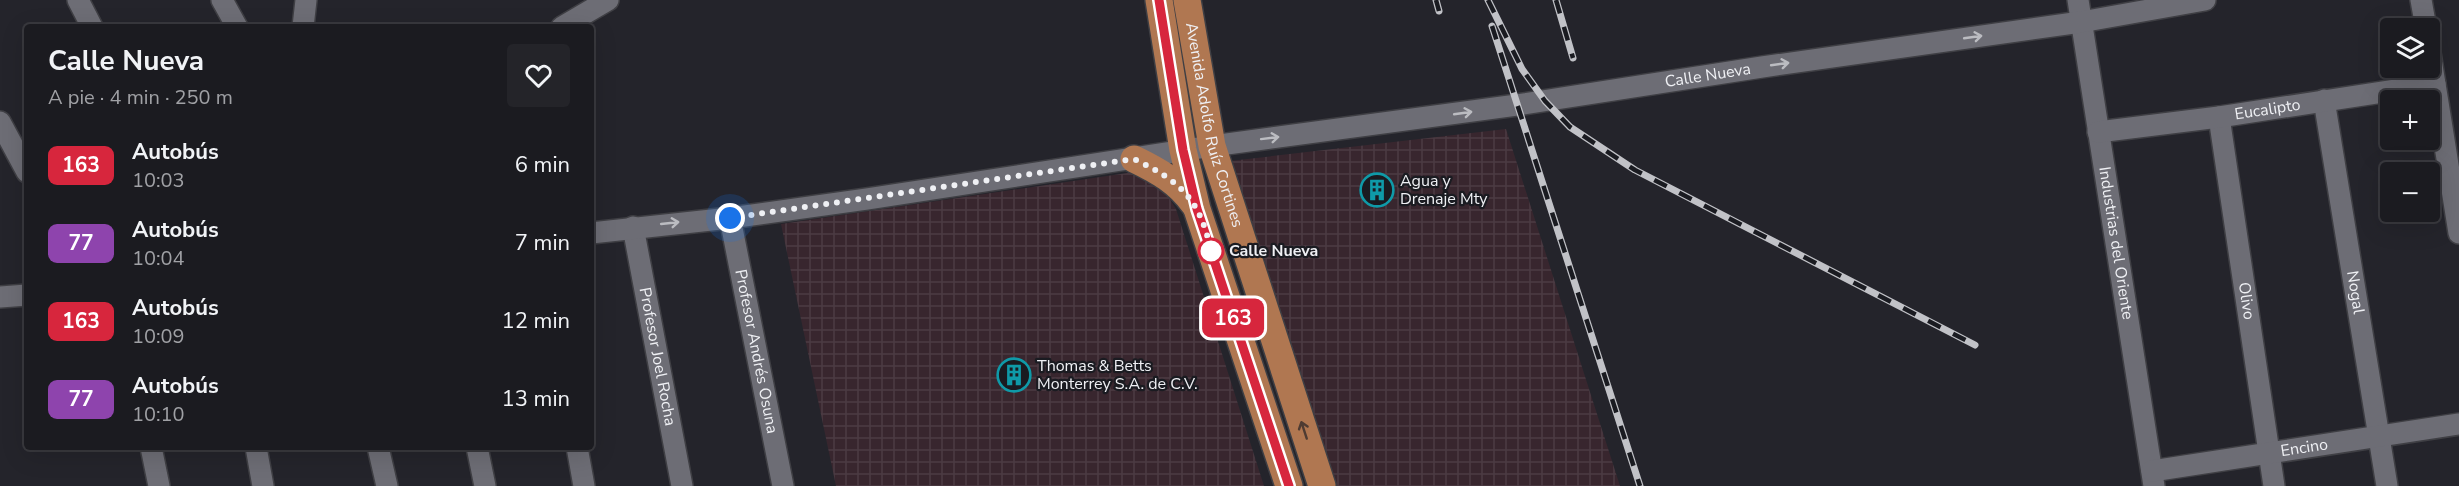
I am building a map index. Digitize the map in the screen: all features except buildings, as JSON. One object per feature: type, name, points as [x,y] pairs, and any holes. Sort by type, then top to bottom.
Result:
[{"type":"main road","name":"Avenida Adolfo Ruíz Cortines","points":[[1159,0],[1183,150],[1197,209],[1289,486]]},
{"type":"main road","name":"Avenida Adolfo Ruíz Cortines","points":[[1187,0],[1212,146],[1323,486]]},
{"type":"main road","points":[[1134,159],[1163,173],[1176,183],[1197,209]]},
{"type":"street","points":[[78,0],[90,24]]},
{"type":"street","points":[[222,0],[235,24]]},
{"type":"street","points":[[303,24],[306,0]]},
{"type":"street","points":[[567,24],[608,0]]},
{"type":"street","name":"Industrias del Oriente","points":[[2078,0],[2153,479]]},
{"type":"street","name":"Calle Nueva","points":[[594,233],[730,218],[1183,150],[1517,105],[1762,67],[2081,22],[2169,3],[2205,0]]},
{"type":"street","points":[[2421,0],[2424,18]]},
{"type":"street","points":[[2434,78],[2457,209],[2459,233]]},
{"type":"street","name":"Eucalipto","points":[[2098,132],[2219,117],[2435,84]]},
{"type":"street","name":"Nogal","points":[[2324,100],[2387,486]]},
{"type":"street","name":"Olivo","points":[[2219,117],[2274,486]]},
{"type":"street","points":[[0,122],[24,166]]},
{"type":"street","name":"Profesor Andrés Osuna","points":[[730,218],[783,486]]},
{"type":"street","name":"Profesor Joel Rocha","points":[[633,227],[682,486]]},
{"type":"street","points":[[0,297],[24,295]]},
{"type":"street","name":"Encino","points":[[2153,479],[2269,454],[2459,424]]},
{"type":"street","points":[[152,450],[159,486]]},
{"type":"street","points":[[257,450],[263,486]]},
{"type":"street","points":[[379,450],[387,486]]},
{"type":"street","points":[[478,450],[485,486]]},
{"type":"street","points":[[578,450],[584,486]]},
{"type":"shaded area","points":[[1506,129],[1620,486],[1337,486],[1230,161]]},
{"type":"shaded area","name":"Thomas & Betts Monterrey S.A. de C.V.","points":[[1134,172],[1156,177],[1176,209],[1264,486],[836,486],[781,224]]},
{"type":"railway","points":[[1436,0],[1439,11]]},
{"type":"railway","points":[[1488,0],[1522,69],[1545,101],[1570,127],[1635,170],[1975,345]]},
{"type":"railway","points":[[1556,0],[1573,58]]},
{"type":"railway","points":[[1492,26],[1640,486]]},
{"type":"bus line","name":"163","points":[[1159,0],[1183,150],[1197,209],[1289,486]]},
{"type":"place","name":"Agua y Drenaje Mty","points":[[1377,190]]},
{"type":"place","name":"Calle Nueva","points":[[1211,251]]},
{"type":"place","name":"Thomas & Betts Monterrey S.A. de C.V.","points":[[1014,375]]},
{"type":"route","points":[[730,218],[1134,159],[1163,173],[1187,194],[1197,209],[1211,251]]}]
